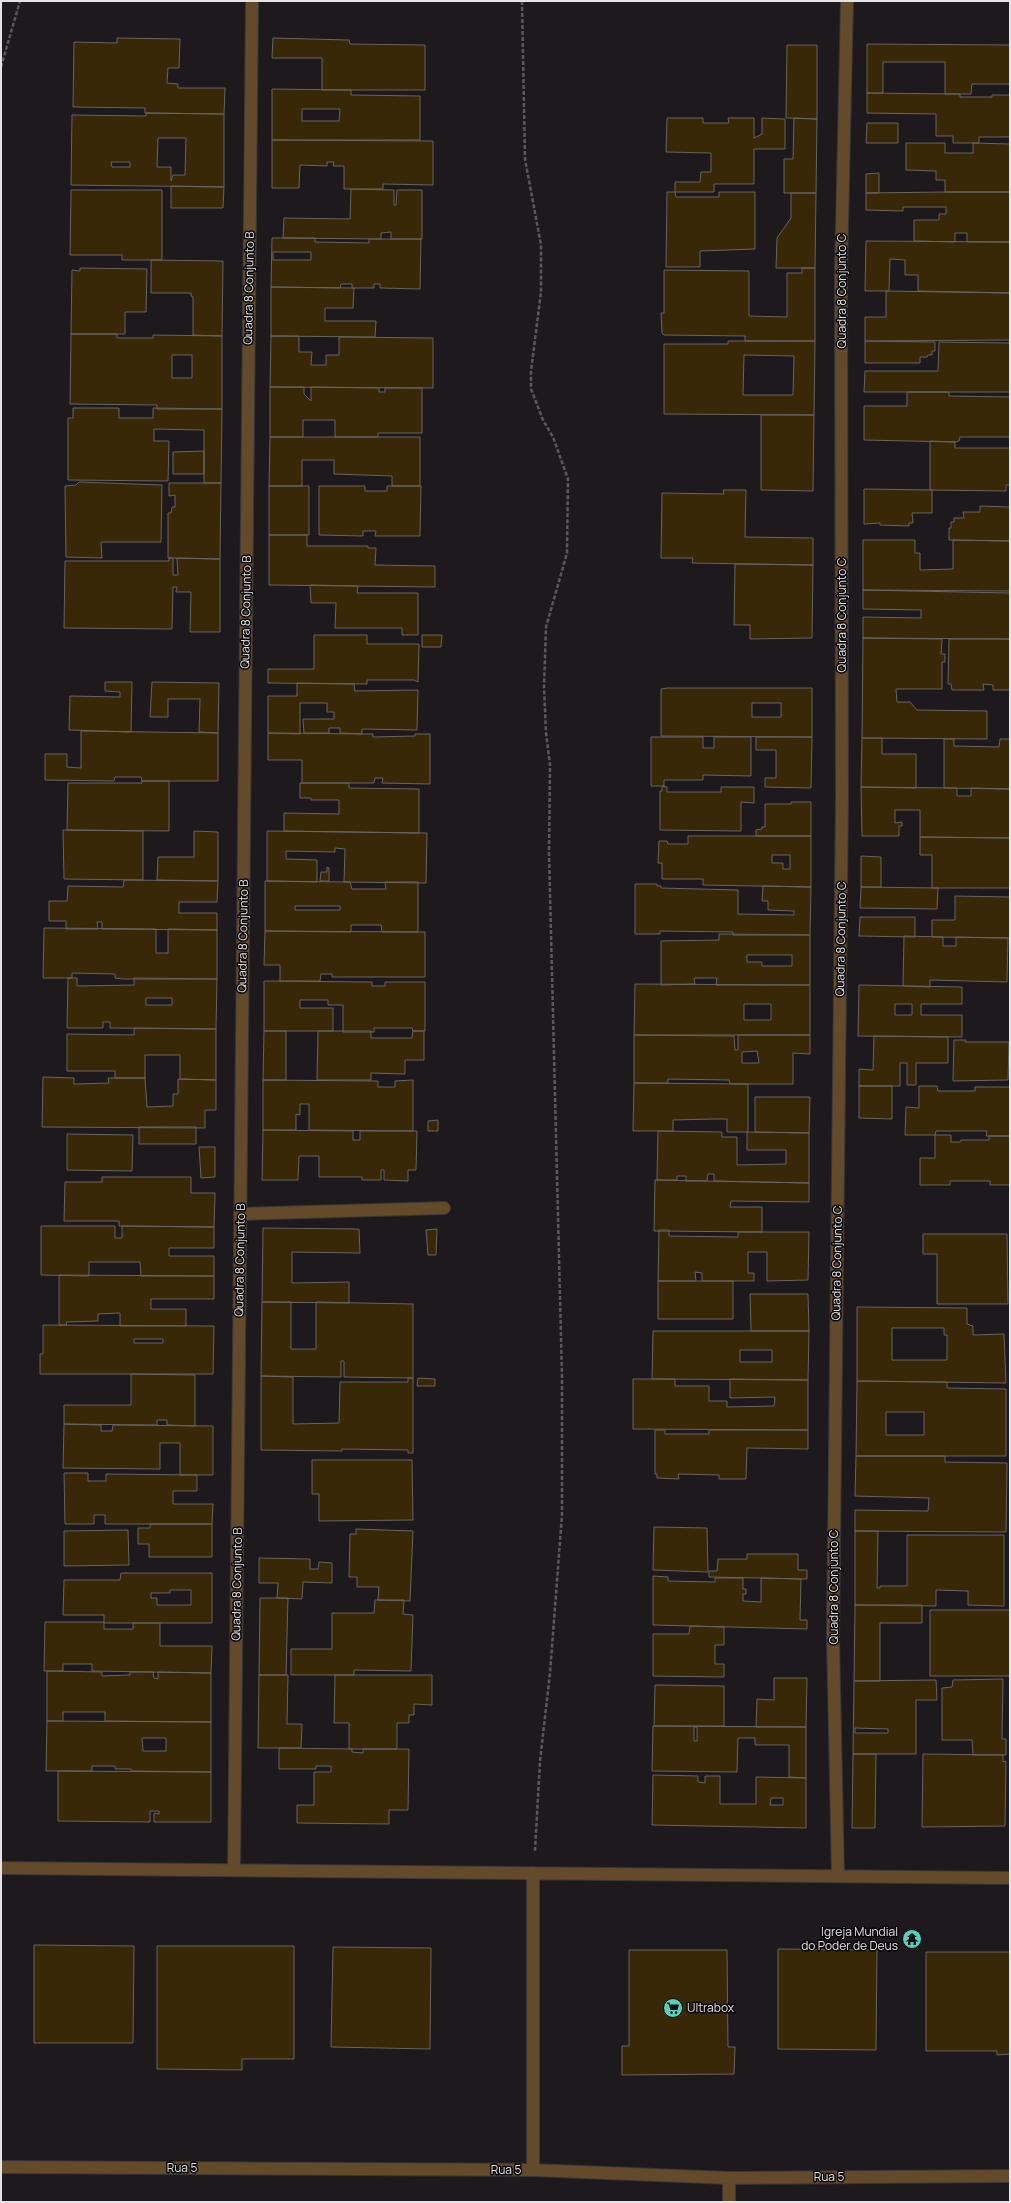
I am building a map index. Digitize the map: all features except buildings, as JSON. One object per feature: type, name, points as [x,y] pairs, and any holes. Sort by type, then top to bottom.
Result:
[{"type":"street","name":"Quadra 8 Conjunto B","points":[[234,1870],[252,1]]},
{"type":"street","name":"Quadra 8 Conjunto C","points":[[838,1876],[833,1639],[842,797],[842,271],[847,1]]},
{"type":"street","points":[[240,1214],[444,1208]]},
{"type":"street","points":[[1,1868],[1010,1878]]},
{"type":"street","points":[[533,1873],[533,2170]]},
{"type":"street","name":"Rua 5","points":[[1,2167],[533,2170],[729,2178],[1010,2176]]},
{"type":"street","points":[[729,2178],[729,2202]]},
{"type":"path","points":[[1,67],[20,1]]},
{"type":"path","points":[[522,1],[525,159],[541,245],[541,292],[531,370],[531,389],[543,420],[553,437],[568,479],[567,553],[546,627],[544,687],[546,733],[550,765],[549,853],[562,1377],[562,1515],[550,1673],[540,1761],[533,1873]]},
{"type":"place","name":"Igreja Mundial do Poder de Deus","points":[[912,1939]]},
{"type":"place","name":"Ultrabox","points":[[673,2008]]}]
